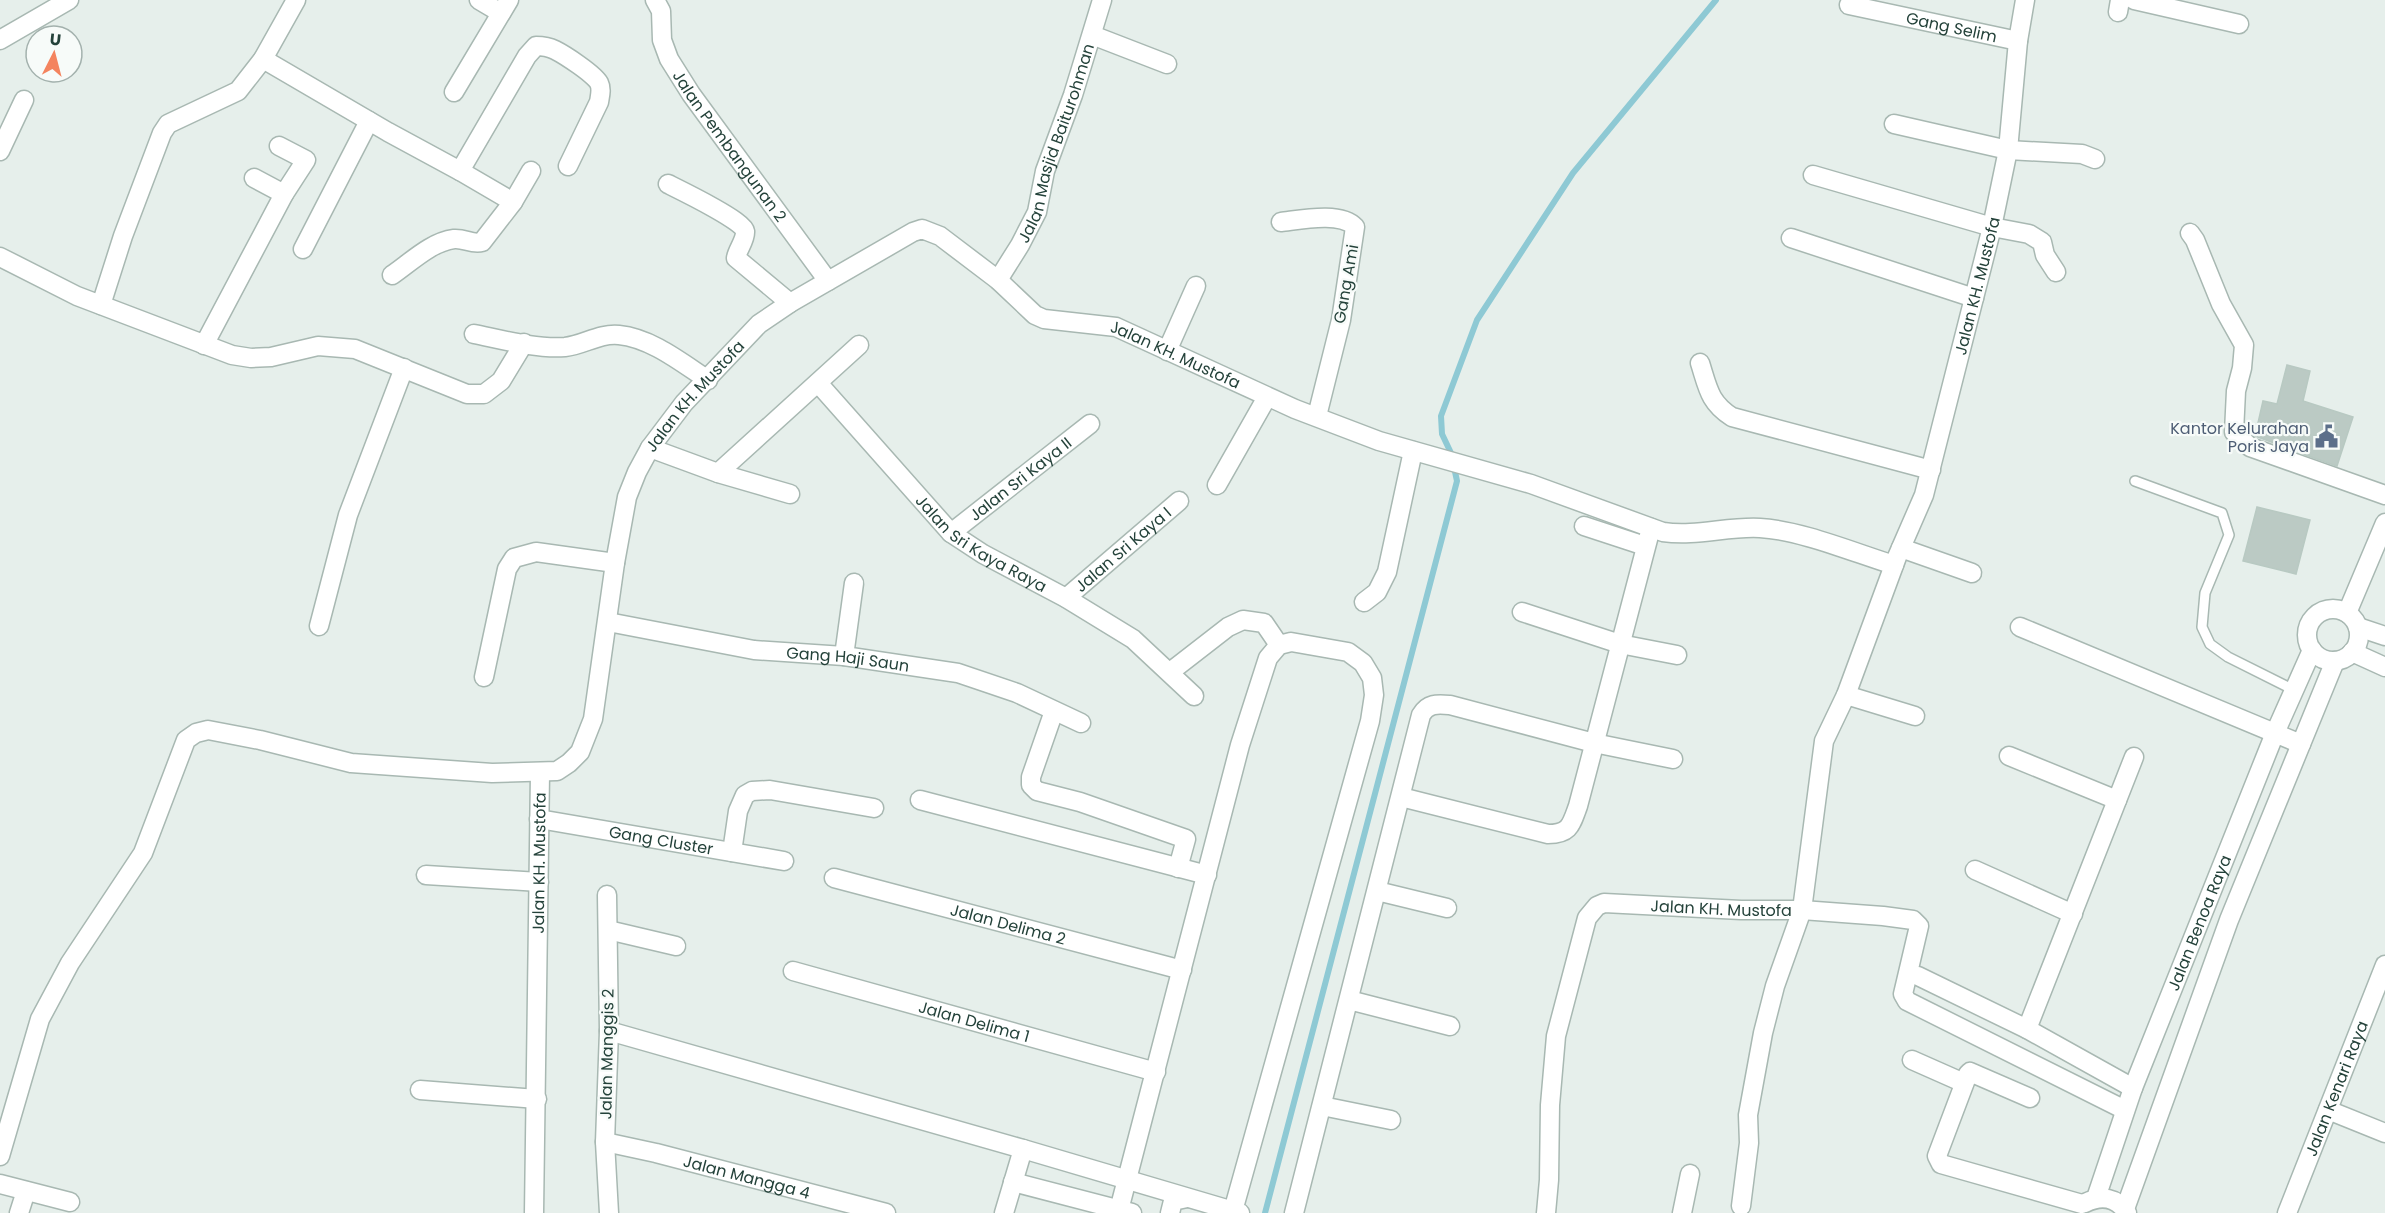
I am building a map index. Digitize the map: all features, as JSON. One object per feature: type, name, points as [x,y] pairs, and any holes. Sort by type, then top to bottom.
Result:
[{"type":"street","points":[[0,40],[69,0]]},
{"type":"street","points":[[101,305],[123,236],[162,133],[168,124],[238,91],[263,59],[296,0]]},
{"type":"street","points":[[454,92],[505,7],[479,0]]},
{"type":"street","name":"Jalan Pembangunan 2","points":[[655,0],[661,11],[662,40],[669,59],[691,93],[828,281]]},
{"type":"street","name":"Jalan Masjid Baiturohman","points":[[998,280],[1037,212],[1046,171],[1073,96],[1102,0]]},
{"type":"street","name":"Jalan KH. Mustofa","points":[[1546,1213],[1550,1105],[1556,1036],[1587,918],[1591,911],[1604,903],[1741,910],[1802,910],[1824,741],[1846,694],[1897,556],[1920,506],[1992,227],[2008,150],[2018,41],[2025,0]]},
{"type":"street","points":[[2134,0],[2239,24]]},
{"type":"street","name":"Gang Selim","points":[[1849,5],[2018,41]]},
{"type":"street","points":[[1092,35],[1167,64]]},
{"type":"street","points":[[460,171],[527,56],[536,46],[545,46],[555,50],[599,83],[601,92],[599,102],[568,166]]},
{"type":"street","points":[[263,59],[513,202]]},
{"type":"street","points":[[0,151],[24,100]]},
{"type":"street","points":[[303,249],[369,121]]},
{"type":"street","points":[[1894,124],[2008,150],[2082,154],[2096,159]]},
{"type":"street","points":[[204,345],[284,194],[306,160],[279,146]]},
{"type":"street","points":[[392,275],[440,243],[461,238],[475,244],[482,242],[513,202],[531,171]]},
{"type":"street","points":[[1813,175],[2036,238],[2042,242],[2045,255],[2056,272]]},
{"type":"street","points":[[254,178],[284,194]]},
{"type":"street","points":[[669,184],[744,227],[745,232],[736,258],[790,303]]},
{"type":"street","name":"Gang Ami","points":[[1281,222],[1320,217],[1352,223],[1355,228],[1341,320],[1317,416]]},
{"type":"street","name":"Jalan KH. Mustofa","points":[[534,1213],[540,773],[557,771],[569,763],[580,752],[587,739],[593,719],[615,563],[627,497],[637,472],[650,448],[684,403],[759,324],[790,303],[922,229],[940,236],[998,280],[1035,315],[1044,319],[1116,327],[1267,396],[1379,441],[1552,491],[1648,537]]},
{"type":"street","points":[[2190,233],[2221,304],[2244,345],[2242,368],[2236,391],[2234,432],[2250,447],[2385,495]]},
{"type":"street","points":[[1791,238],[1974,298]]},
{"type":"street","points":[[0,257],[77,296],[232,354],[252,358],[271,357],[318,346],[355,349],[467,394],[484,394],[501,381],[524,343]]},
{"type":"street","points":[[1167,351],[1196,286]]},
{"type":"street","points":[[474,334],[524,343],[567,347],[601,336],[619,335],[642,341],[670,355],[708,380]]},
{"type":"street","points":[[718,473],[859,345]]},
{"type":"street","points":[[1700,363],[1710,396],[1718,407],[1732,417],[1931,470]]},
{"type":"street","points":[[319,626],[348,515],[404,368]]},
{"type":"street","name":"Jalan Sri Kaya Raya","points":[[818,383],[951,533],[983,554],[1066,598],[1132,639],[1194,696]]},
{"type":"street","points":[[1217,485],[1267,396]]},
{"type":"street","name":"Jalan Sri Kaya II","points":[[951,533],[1090,424]]},
{"type":"street","points":[[650,448],[718,473],[790,494]]},
{"type":"street","points":[[1364,603],[1377,592],[1387,572],[1413,451]]},
{"type":"street","name":"Jalan Sri Kaya I","points":[[1066,598],[1179,501]]},
{"type":"street","points":[[2312,650],[2319,656],[2335,661],[2352,652],[2359,636],[2352,620],[2385,522]]},
{"type":"street","points":[[1584,526],[1648,537],[1749,528],[1775,530],[1972,573]]},
{"type":"street","points":[[1401,797],[1548,834],[1560,834],[1571,824],[1578,806],[1648,537]]},
{"type":"street","points":[[484,677],[507,569],[514,558],[536,552],[615,563]]},
{"type":"street","points":[[844,656],[854,583]]},
{"type":"street","name":"Jalan Benoa Raya","points":[[2084,1205],[2125,1110],[2275,733],[2312,650],[2307,633],[2309,625],[2314,617],[2330,609],[2385,636]]},
{"type":"street","points":[[1522,612],[1620,644],[1677,655]]},
{"type":"street","points":[[1170,672],[1228,627],[1244,620],[1264,623],[1279,645]]},
{"type":"street","name":"Gang Haji Saun","points":[[608,622],[754,650],[844,656],[958,673],[1017,693],[1081,723]]},
{"type":"street","points":[[2020,627],[2301,744]]},
{"type":"street","points":[[609,1031],[1023,1149],[1127,1181],[1236,1212],[1367,732],[1374,695],[1372,678],[1363,663],[1348,652],[1292,642],[1279,645],[1268,657],[1240,745],[1127,1181],[1123,1212],[1013,1182]]},
{"type":"street","points":[[2352,652],[2385,667]]},
{"type":"street","name":"Jalan Benoa Raya","points":[[2126,1211],[2229,920],[2335,661]]},
{"type":"street","points":[[1846,694],[1915,716]]},
{"type":"street","points":[[1294,1213],[1421,715],[1425,709],[1431,705],[1450,705],[1594,743],[1672,759]]},
{"type":"street","points":[[1054,711],[1031,777],[1031,785],[1037,791],[1080,802],[1186,839],[1178,868]]},
{"type":"street","points":[[0,1156],[40,1019],[70,963],[143,853],[186,740],[196,733],[208,730],[351,763],[540,773]]},
{"type":"street","points":[[2009,756],[2117,801]]},
{"type":"street","points":[[2027,1029],[2134,757]]},
{"type":"street","points":[[732,852],[738,811],[745,795],[752,791],[770,790],[874,808]]},
{"type":"street","points":[[920,800],[1207,875]]},
{"type":"street","name":"Gang Cluster","points":[[539,819],[784,861]]},
{"type":"street","points":[[1975,870],[2073,914]]},
{"type":"street","points":[[426,875],[539,882]]},
{"type":"street","name":"Jalan Delima 2","points":[[834,878],[1182,970]]},
{"type":"street","points":[[1377,891],[1448,908]]},
{"type":"street","name":"Jalan Manggis 2","points":[[607,895],[609,1031],[605,1142],[609,1213]]},
{"type":"street","points":[[2205,909],[2229,920]]},
{"type":"street","points":[[1740,1206],[1749,1143],[1748,1115],[1763,1033],[1775,986],[1802,910],[1913,920],[1918,926],[1903,994],[1907,1001],[2125,1110]]},
{"type":"street","points":[[608,930],[676,946]]},
{"type":"street","name":"Jalan Kenari Raya","points":[[2287,1213],[2328,1110],[2381,991],[2385,965]]},
{"type":"street","name":"Jalan Delima 1","points":[[793,971],[1156,1072]]},
{"type":"street","points":[[1918,976],[2027,1029],[2133,1088]]},
{"type":"street","points":[[1349,1000],[1450,1026]]},
{"type":"street","points":[[1911,1060],[1964,1083]]},
{"type":"street","points":[[2030,1098],[1974,1072],[1968,1074],[1937,1160],[1941,1164],[2084,1205],[2112,1199],[2126,1211]]},
{"type":"street","points":[[0,1086],[17,1094]]},
{"type":"street","points":[[420,1090],[537,1099]]},
{"type":"street","points":[[1322,1106],[1391,1120]]},
{"type":"street","points":[[2328,1110],[2385,1133]]},
{"type":"street","name":"Jalan Mangga 4","points":[[605,1142],[656,1153],[886,1213]]},
{"type":"street","points":[[1004,1213],[1023,1149]]},
{"type":"street","points":[[1682,1213],[1690,1174]]},
{"type":"street","points":[[0,1184],[70,1202]]},
{"type":"street","points":[[19,1213],[26,1191]]},
{"type":"street","points":[[1170,1213],[1173,1201],[1187,1198]]},
{"type":"lane","points":[[2136,481],[2222,513],[2229,535],[2205,593],[2202,627],[2210,645],[2228,657],[2294,690]]},
{"type":"building","points":[[2287,365],[2310,371],[2303,401],[2353,417],[2337,466],[2303,454],[2304,450],[2255,436],[2263,401],[2277,404]]},
{"type":"building","points":[[2257,507],[2310,520],[2296,574],[2243,561]]},
{"type":"waterway","points":[[1265,1213],[1457,481],[1451,453],[1442,434],[1441,416],[1477,320],[1573,173],[1716,0]]},
{"type":"place","name":"Kantor Kelurahan Poris Jaya","points":[[2327,437]]}]
